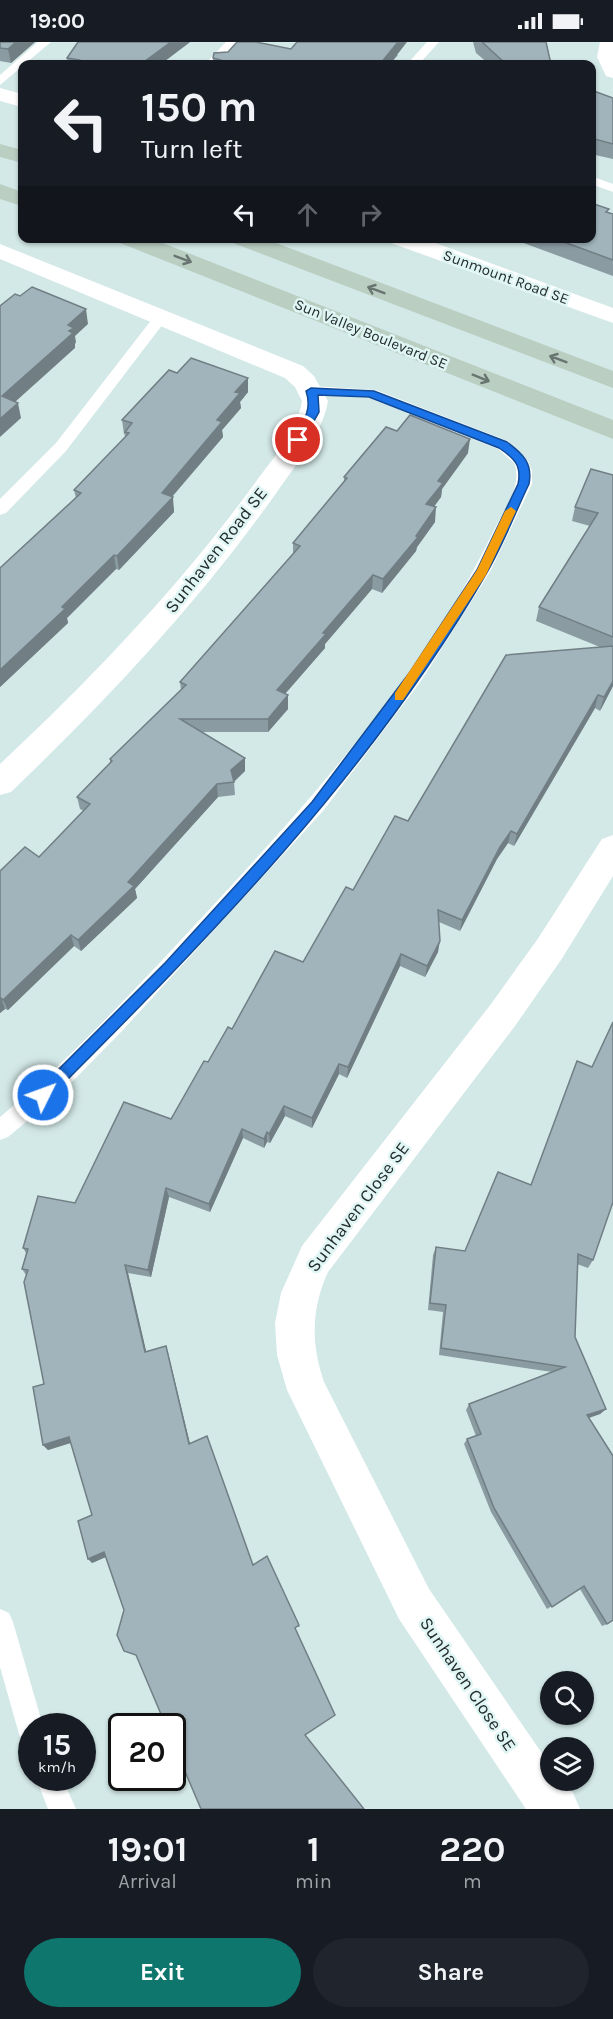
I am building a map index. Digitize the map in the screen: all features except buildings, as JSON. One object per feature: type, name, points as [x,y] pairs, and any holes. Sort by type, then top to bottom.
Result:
[{"type":"main road","points":[[0,150],[18,156]]},
{"type":"main road","points":[[0,191],[18,198]]},
{"type":"main road","name":"Sun Valley Boulevard SE","points":[[142,243],[613,430]]},
{"type":"main road","points":[[254,243],[613,380]]},
{"type":"street","points":[[220,60],[236,42]]},
{"type":"street","points":[[610,42],[607,57],[613,72]]},
{"type":"street","points":[[0,94],[18,100]]},
{"type":"street","name":"Sunmount Road SE","points":[[413,243],[613,316]]},
{"type":"street","points":[[0,251],[294,372],[311,391]]},
{"type":"street","name":"Sunhaven Road SE","points":[[0,783],[64,723],[198,578],[246,517],[310,422],[315,401],[311,391]]},
{"type":"street","name":"Sunhaven Close SE","points":[[557,1809],[548,1801],[414,1604],[307,1390],[298,1364],[293,1338],[294,1312],[302,1284],[315,1259],[503,1015],[549,950],[613,848]]},
{"type":"lane","points":[[24,60],[45,42]]},
{"type":"lane","points":[[416,60],[433,42]]},
{"type":"lane","points":[[0,81],[18,65]]},
{"type":"lane","points":[[596,182],[613,188]]},
{"type":"lane","points":[[0,509],[61,447],[161,317]]},
{"type":"lane","points":[[0,1130],[57,1083],[114,1025],[316,806],[415,676],[476,581],[524,484],[526,471],[519,456],[503,445],[370,393],[311,391]]},
{"type":"lane","points":[[0,1622],[26,1713]]},
{"type":"lane","points":[[54,1791],[62,1809]]},
{"type":"slow traffic","points":[[399,697],[482,572],[511,511]]},
{"type":"route","points":[[43,1095],[170,968],[316,806],[415,676],[482,572],[524,484],[526,471],[519,456],[503,445],[370,393],[311,391],[315,401],[314,412],[298,440]]}]
